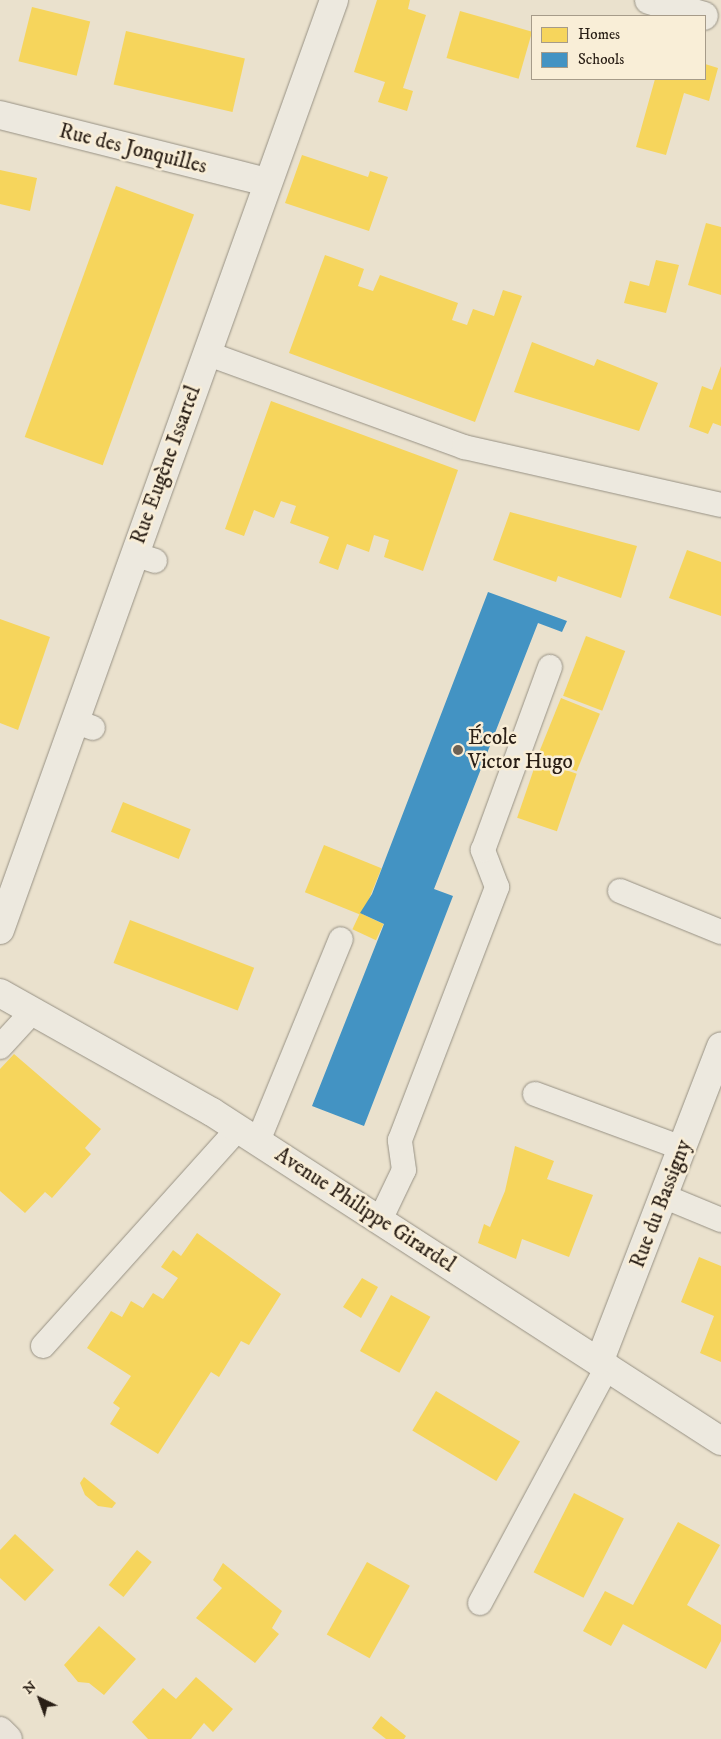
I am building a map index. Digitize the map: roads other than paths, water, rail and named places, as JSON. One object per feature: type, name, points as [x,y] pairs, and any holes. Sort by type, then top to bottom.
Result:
[{"type":"main road","points":[[0,1732],[8,1739]]},
{"type":"street","name":"Rue Eugène Issartel","points":[[0,930],[84,724],[145,558],[206,353],[266,182],[334,0]]},
{"type":"street","points":[[649,0],[702,15]]},
{"type":"street","points":[[706,16],[721,21]]},
{"type":"street","name":"Rue des Jonquilles","points":[[0,116],[266,182]]},
{"type":"street","name":"Avenue Philippe Girardel","points":[[0,992],[248,1135],[604,1363],[721,1441]]},
{"type":"street","name":"Rue du Bassigny","points":[[604,1363],[663,1196],[721,1047]]},
{"type":"lane","points":[[206,353],[464,447],[721,505]]},
{"type":"lane","points":[[380,1220],[404,1170],[400,1140],[497,887],[483,850],[550,667]]},
{"type":"lane","points":[[620,891],[721,932]]},
{"type":"lane","points":[[43,1346],[248,1135],[341,939]]},
{"type":"lane","points":[[0,1047],[33,1011]]},
{"type":"lane","points":[[536,1094],[682,1148]]},
{"type":"lane","points":[[663,1196],[721,1220]]},
{"type":"lane","points":[[480,1604],[604,1363]]},
{"type":"place","name":"École Victor Hugo","points":[[458,750]]}]
